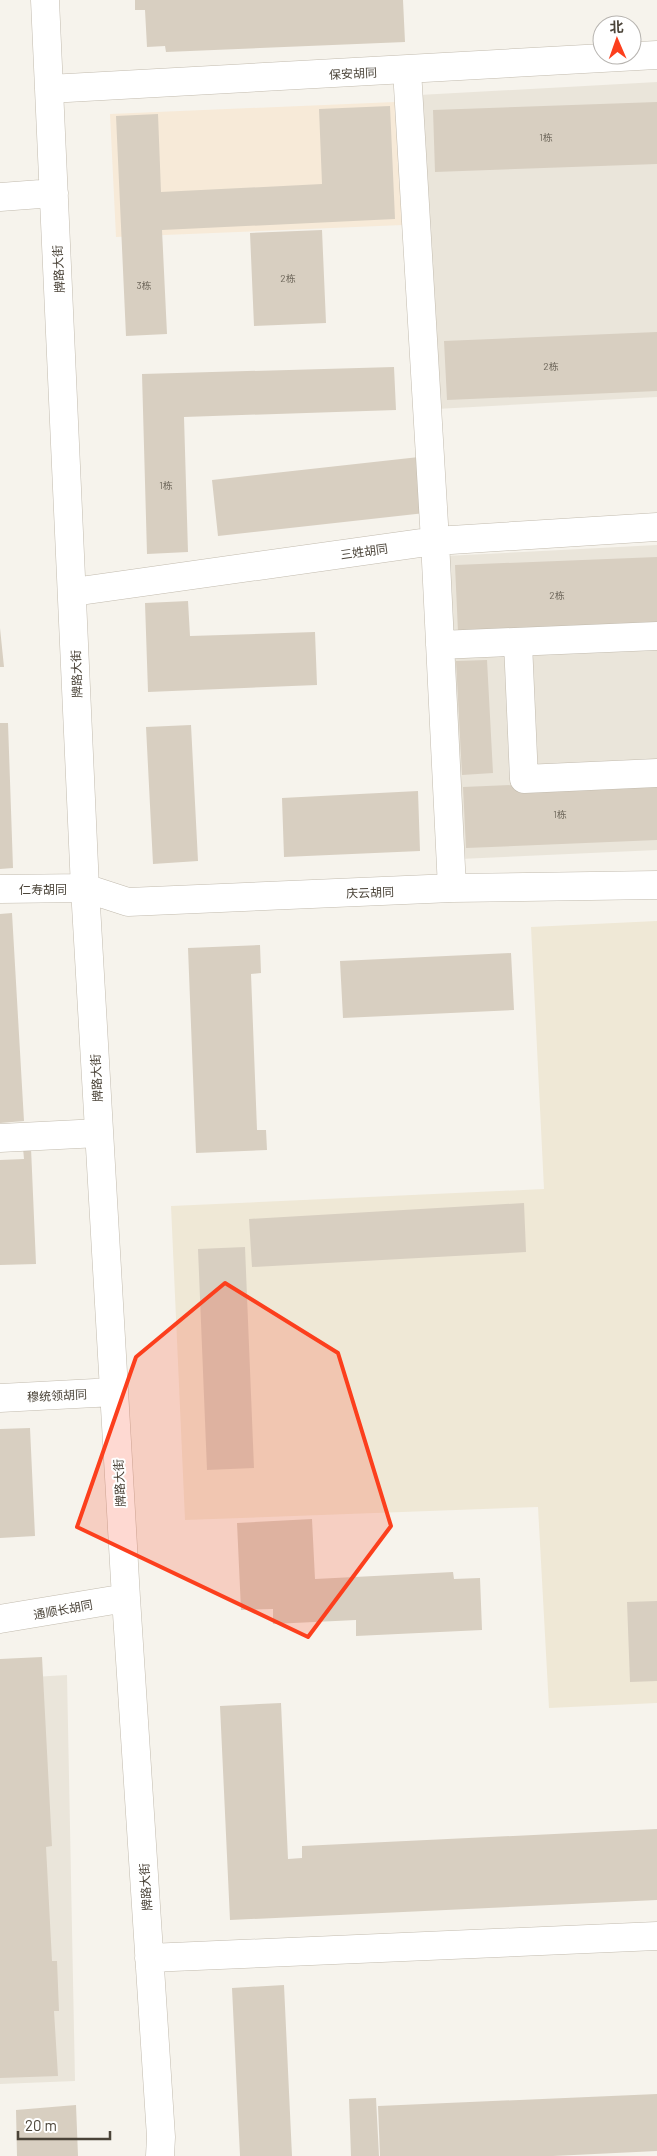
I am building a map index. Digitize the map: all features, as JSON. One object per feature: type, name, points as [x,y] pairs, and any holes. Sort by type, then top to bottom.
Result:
[{"type":"street","name":"牌路大街","points":[[44,0],[73,592],[85,888],[160,2156]]},
{"type":"street","name":"保安胡同","points":[[49,89],[657,55]]},
{"type":"street","points":[[407,70],[435,541],[452,888]]},
{"type":"street","points":[[0,197],[54,193]]},
{"type":"street","name":"三姓胡同","points":[[73,592],[435,541],[657,527]]},
{"type":"street","points":[[440,645],[657,636]]},
{"type":"street","points":[[518,642],[524,779],[657,773]]},
{"type":"street","name":"庆云胡同","points":[[85,888],[128,902],[452,888],[657,885]]},
{"type":"street","name":"仁寿胡同","points":[[0,889],[85,888]]},
{"type":"street","points":[[0,1138],[99,1133]]},
{"type":"street","name":"穆统领胡同","points":[[0,1398],[114,1392]]},
{"type":"street","name":"通顺长胡同","points":[[0,1619],[126,1598]]},
{"type":"street","points":[[149,1958],[657,1936]]},
{"type":"highlighted area","points":[[225,1283],[338,1353],[391,1526],[308,1637],[210,1592],[77,1527],[136,1357]]},
{"type":"shaded area","points":[[657,82],[657,397],[436,409],[419,95]]},
{"type":"shaded area","points":[[395,102],[403,225],[116,237],[110,114]]},
{"type":"shaded area","points":[[657,545],[657,850],[460,859],[445,556]]},
{"type":"shaded area","points":[[657,921],[657,1703],[549,1708],[538,1507],[185,1520],[171,1206],[544,1189],[531,927]]},
{"type":"shaded area","points":[[67,1675],[75,2081],[0,2084],[0,1679]]},
{"type":"building","points":[[135,0],[403,0],[405,42],[166,52],[165,46],[147,47],[145,10],[135,10]]},
{"type":"building","points":[[657,102],[657,164],[435,172],[433,110]]},
{"type":"building","points":[[390,106],[395,219],[162,230],[167,334],[126,336],[116,116],[158,114],[161,192],[322,184],[319,109]]},
{"type":"building","points":[[322,230],[326,323],[254,326],[250,233]]},
{"type":"building","points":[[657,332],[657,391],[447,400],[444,341]]},
{"type":"building","points":[[394,367],[396,410],[184,417],[188,552],[147,554],[142,374]]},
{"type":"building","points":[[419,457],[425,513],[218,536],[212,480]]},
{"type":"building","points":[[657,557],[657,624],[458,632],[455,565]]},
{"type":"building","points":[[188,601],[190,636],[315,632],[317,685],[148,692],[145,603]]},
{"type":"building","points":[[0,628],[4,667],[0,667]]},
{"type":"building","points":[[487,660],[493,773],[462,775],[456,661]]},
{"type":"building","points":[[0,723],[8,723],[13,868],[0,869]]},
{"type":"building","points":[[191,725],[198,861],[153,864],[146,727]]},
{"type":"building","points":[[657,779],[657,840],[466,848],[463,787]]},
{"type":"building","points":[[418,791],[420,851],[284,857],[282,798]]},
{"type":"building","points":[[12,913],[24,1121],[0,1123],[0,914]]},
{"type":"building","points":[[260,945],[261,973],[251,974],[257,1130],[266,1130],[267,1150],[196,1153],[188,948]]},
{"type":"building","points":[[511,953],[514,1010],[343,1018],[340,961]]},
{"type":"building","points":[[23,1148],[31,1148],[36,1264],[0,1265],[0,1160],[24,1159]]},
{"type":"building","points":[[524,1203],[526,1252],[252,1267],[249,1219]]},
{"type":"building","points":[[245,1247],[254,1468],[207,1470],[198,1249]]},
{"type":"building","points":[[30,1428],[35,1536],[0,1538],[0,1429]]},
{"type":"building","points":[[312,1519],[315,1579],[453,1572],[454,1579],[480,1578],[482,1630],[356,1636],[356,1620],[273,1624],[273,1609],[241,1610],[237,1523]]},
{"type":"building","points":[[657,1601],[657,1681],[630,1682],[627,1602]]},
{"type":"building","points":[[42,1657],[52,1846],[46,1847],[52,1961],[57,1961],[59,2011],[54,2011],[58,2076],[0,2078],[0,1659]]},
{"type":"building","points":[[281,1703],[288,1859],[302,1858],[302,1846],[657,1829],[657,1900],[230,1920],[220,1706]]},
{"type":"building","points":[[284,1985],[292,2156],[240,2156],[232,1988]]},
{"type":"building","points":[[657,2094],[657,2151],[553,2156],[380,2156],[378,2106]]},
{"type":"building","points":[[376,2098],[379,2156],[351,2156],[349,2099]]},
{"type":"building","points":[[76,2105],[78,2156],[17,2156],[16,2110]]}]
